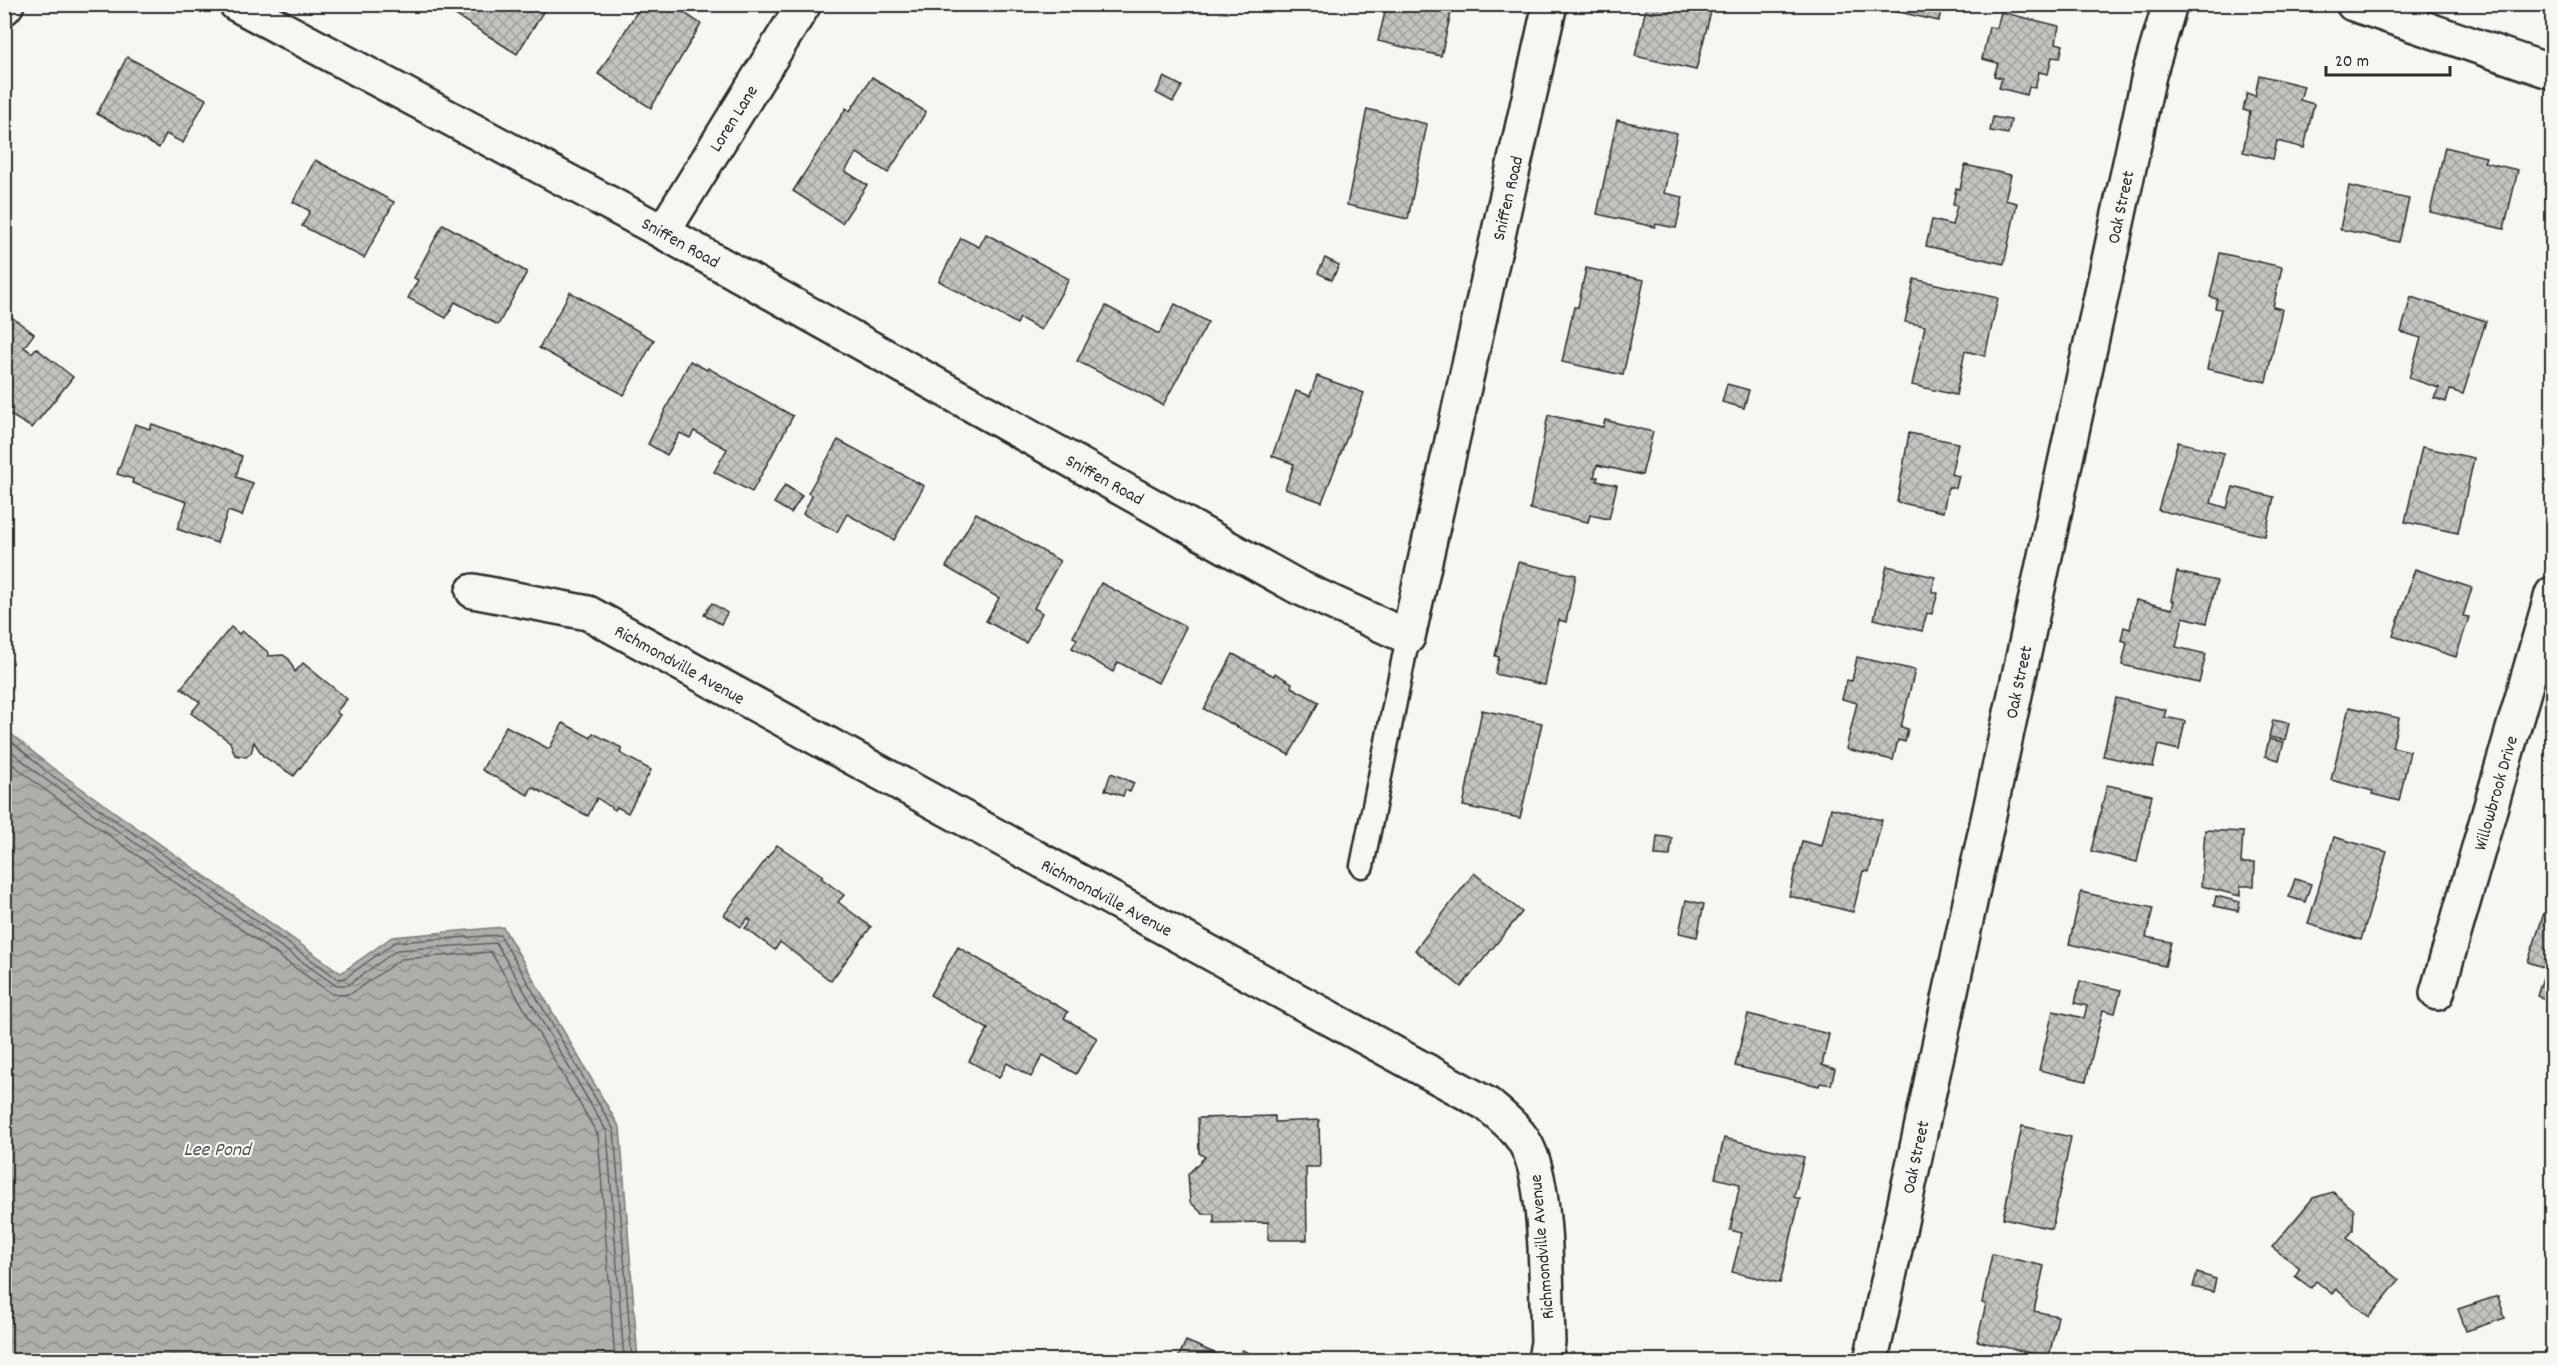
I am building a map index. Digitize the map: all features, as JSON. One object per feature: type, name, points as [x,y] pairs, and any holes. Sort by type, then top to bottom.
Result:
[{"type":"street","name":"Sniffen Road","points":[[236,4],[663,232],[1298,587],[1408,637],[1550,4]]},
{"type":"street","name":"Loren Lane","points":[[663,232],[804,4]]},
{"type":"street","name":"Oak Street","points":[[1871,1360],[2149,75],[2170,4]]},
{"type":"street","points":[[2354,4],[2553,72]]},
{"type":"street","name":"Richmondville Avenue","points":[[473,591],[588,613],[1487,1104],[1513,1127],[1529,1150],[1538,1179],[1548,1342],[1545,1360]]},
{"type":"street","name":"Willowbrook Drive","points":[[2436,993],[2553,594]]},
{"type":"lane","points":[[1362,866],[1408,637]]},
{"type":"water","name":"Lee Pond","points":[[4,728],[50,766],[341,973],[392,937],[503,927],[620,1128],[638,1360],[5,1360]]},
{"type":"building","points":[[438,4],[548,4],[517,54]]},
{"type":"building","points":[[642,4],[671,4],[701,24],[651,108],[598,74]]},
{"type":"building","points":[[1387,4],[1453,4],[1441,56],[1378,41]]},
{"type":"building","points":[[1647,4],[1713,4],[1696,70],[1635,56]]},
{"type":"building","points":[[1895,4],[1942,4],[1939,21],[1894,11]]},
{"type":"building","points":[[2001,12],[2059,26],[2056,43],[2063,45],[2060,58],[2052,57],[2048,74],[2039,72],[2035,88],[2029,87],[2027,95],[1999,88],[2002,78],[1994,76],[1998,63],[1982,59],[1989,27],[1997,28]]},
{"type":"building","points":[[127,57],[206,99],[183,143],[166,134],[159,148],[97,114]]},
{"type":"building","points":[[2259,75],[2304,86],[2300,100],[2314,104],[2304,148],[2277,141],[2273,159],[2243,152],[2250,112],[2243,110],[2247,93],[2255,96]]},
{"type":"building","points":[[872,77],[926,112],[888,173],[857,153],[845,171],[867,185],[842,223],[793,191],[846,108],[850,111]]},
{"type":"building","points":[[1164,77],[1182,86],[1173,102],[1156,93]]},
{"type":"building","points":[[1367,109],[1427,124],[1408,219],[1347,205]]},
{"type":"building","points":[[1993,117],[2011,120],[2008,134],[1990,131]]},
{"type":"building","points":[[1617,120],[1677,133],[1664,193],[1683,197],[1676,228],[1656,224],[1655,227],[1597,214]]},
{"type":"building","points":[[2445,147],[2486,157],[2484,162],[2518,170],[2504,229],[2430,212]]},
{"type":"building","points":[[315,160],[394,202],[364,258],[302,226],[310,211],[293,202]]},
{"type":"building","points":[[1965,165],[2011,175],[2005,200],[2017,203],[2004,264],[1926,246],[1932,220],[1952,225],[1957,206],[1953,205],[1956,188],[1960,189]]},
{"type":"building","points":[[2349,186],[2409,199],[2399,242],[2340,229]]},
{"type":"building","points":[[443,224],[527,272],[498,325],[455,302],[446,318],[408,298],[418,280],[414,278]]},
{"type":"building","points":[[986,234],[1069,279],[1041,330],[1020,318],[1017,324],[939,281],[961,238],[979,247]]},
{"type":"building","points":[[2220,253],[2282,267],[2273,307],[2282,309],[2266,382],[2207,369],[2221,309],[2215,308],[2217,299],[2210,297]]},
{"type":"building","points":[[1325,258],[1339,265],[1332,280],[1318,273]]},
{"type":"building","points":[[1586,268],[1644,280],[1623,375],[1562,362],[1574,307],[1578,307]]},
{"type":"building","points":[[1914,279],[1998,298],[1985,356],[1965,351],[1956,395],[1912,385],[1925,326],[1905,322]]},
{"type":"building","points":[[570,292],[654,340],[624,395],[539,348]]},
{"type":"building","points":[[2411,297],[2486,321],[2463,394],[2450,390],[2446,402],[2434,398],[2439,388],[2409,378],[2421,338],[2401,332]]},
{"type":"building","points":[[1175,304],[1208,322],[1163,405],[1077,361],[1106,306],[1159,334]]},
{"type":"building","points":[[9,315],[34,334],[24,347],[32,353],[36,348],[73,377],[32,428],[4,411],[4,321]]},
{"type":"building","points":[[690,361],[707,370],[708,368],[793,416],[752,492],[714,472],[727,449],[694,431],[690,438],[680,433],[667,455],[648,444]]},
{"type":"building","points":[[1317,376],[1364,393],[1322,502],[1285,489],[1294,464],[1272,456],[1296,391],[1310,396]]},
{"type":"building","points":[[1727,384],[1749,390],[1744,408],[1722,402]]},
{"type":"building","points":[[1548,415],[1603,427],[1605,420],[1653,432],[1642,475],[1597,465],[1594,477],[1598,477],[1597,481],[1617,485],[1609,519],[1590,515],[1588,522],[1530,509]]},
{"type":"building","points":[[135,424],[150,429],[152,424],[242,456],[236,477],[253,483],[242,516],[228,511],[217,543],[177,529],[187,502],[132,483],[133,479],[117,474]]},
{"type":"building","points":[[1909,433],[1958,443],[1951,474],[1959,476],[1956,488],[1948,487],[1943,512],[1897,502]]},
{"type":"building","points":[[838,440],[924,486],[894,540],[847,514],[837,532],[803,514],[812,496],[808,493]]},
{"type":"building","points":[[2178,442],[2224,453],[2211,503],[2227,508],[2233,487],[2274,497],[2265,536],[2158,510]]},
{"type":"building","points":[[2422,447],[2474,458],[2458,533],[2405,522]]},
{"type":"building","points":[[785,485],[802,496],[791,513],[774,503]]},
{"type":"building","points":[[976,513],[1060,561],[1034,608],[1042,613],[1026,643],[986,621],[999,598],[946,567]]},
{"type":"building","points":[[1518,562],[1576,575],[1566,622],[1559,620],[1545,685],[1495,674],[1499,657],[1495,656]]},
{"type":"building","points":[[1887,566],[1935,577],[1932,592],[1938,593],[1932,614],[1927,613],[1922,631],[1874,619]]},
{"type":"building","points":[[2415,569],[2472,588],[2463,616],[2469,617],[2456,657],[2393,636]]},
{"type":"building","points":[[2177,572],[2217,581],[2207,623],[2183,617],[2176,647],[2206,654],[2199,683],[2122,665],[2127,642],[2121,640],[2124,627],[2130,629],[2136,600],[2172,609],[2174,601],[2171,600]]},
{"type":"building","points":[[1101,583],[1186,627],[1158,683],[1118,662],[1113,672],[1072,648],[1077,639],[1073,637]]},
{"type":"building","points":[[712,603],[727,613],[721,624],[704,615]]},
{"type":"building","points":[[231,627],[239,634],[242,631],[269,653],[268,656],[283,655],[289,659],[295,672],[303,663],[347,699],[336,712],[340,715],[294,776],[263,756],[254,742],[251,753],[246,757],[235,755],[230,742],[191,713],[200,702],[181,688]]},
{"type":"building","points":[[1233,654],[1274,676],[1275,673],[1292,683],[1291,687],[1319,702],[1289,755],[1204,709]]},
{"type":"building","points":[[1857,657],[1915,670],[1901,727],[1908,729],[1905,742],[1898,740],[1893,760],[1846,749],[1857,703],[1842,699],[1847,680],[1852,681]]},
{"type":"building","points":[[2116,698],[2166,710],[2164,717],[2185,721],[2179,750],[2158,745],[2153,767],[2103,756]]},
{"type":"building","points":[[2349,707],[2399,718],[2392,747],[2410,751],[2399,801],[2372,794],[2373,791],[2331,780]]},
{"type":"building","points":[[1482,710],[1542,723],[1520,818],[1463,806]]},
{"type":"building","points":[[2273,720],[2289,723],[2285,740],[2269,737]]},
{"type":"building","points":[[563,723],[591,738],[593,733],[622,748],[620,753],[651,770],[628,813],[617,807],[615,810],[597,798],[588,816],[532,787],[528,795],[482,770],[506,726],[549,749]]},
{"type":"building","points":[[2269,739],[2284,742],[2279,760],[2265,756]]},
{"type":"building","points":[[1111,773],[1134,783],[1130,792],[1125,790],[1123,796],[1105,790]]},
{"type":"building","points":[[2107,785],[2152,795],[2137,862],[2091,851]]},
{"type":"building","points":[[1831,808],[1882,820],[1869,872],[1863,871],[1853,912],[1789,896],[1802,841],[1822,846]]},
{"type":"building","points":[[2205,830],[2243,832],[2241,863],[2255,863],[2254,886],[2240,886],[2240,896],[2201,886]]},
{"type":"building","points":[[1657,836],[1672,838],[1670,856],[1655,855]]},
{"type":"building","points":[[2334,837],[2387,852],[2361,940],[2308,924]]},
{"type":"building","points":[[777,845],[823,876],[821,878],[844,895],[838,902],[871,927],[831,981],[780,942],[775,950],[745,928],[751,921],[748,918],[741,927],[724,915]]},
{"type":"building","points":[[1474,873],[1522,912],[1461,987],[1415,950]]},
{"type":"building","points":[[2295,879],[2311,884],[2305,902],[2289,897]]},
{"type":"building","points":[[2081,892],[2153,908],[2146,937],[2171,942],[2165,966],[2069,944]]},
{"type":"building","points":[[2216,896],[2240,902],[2238,911],[2214,906]]},
{"type":"building","points":[[1686,900],[1704,904],[1697,937],[1679,933]]},
{"type":"building","points":[[2544,913],[2552,916],[2552,1001],[2537,996],[2546,968],[2528,962]]},
{"type":"building","points":[[958,947],[1068,1012],[1064,1018],[1097,1038],[1076,1074],[1043,1055],[1031,1077],[1007,1063],[999,1078],[969,1061],[988,1029],[930,995]]},
{"type":"building","points":[[2080,981],[2121,990],[2115,1013],[2103,1010],[2086,1081],[2039,1070],[2053,1011],[2084,1018],[2087,1006],[2075,1003]]},
{"type":"building","points":[[1748,1014],[1829,1034],[1822,1065],[1835,1069],[1831,1085],[1820,1083],[1819,1086],[1735,1066]]},
{"type":"building","points":[[1275,1116],[1275,1122],[1319,1120],[1320,1167],[1306,1167],[1307,1240],[1268,1240],[1268,1222],[1214,1223],[1214,1214],[1203,1214],[1190,1202],[1188,1174],[1205,1157],[1199,1153],[1198,1118]]},
{"type":"building","points":[[2022,1126],[2071,1137],[2052,1229],[2003,1218]]},
{"type":"building","points":[[1724,1138],[1804,1157],[1794,1197],[1800,1199],[1780,1283],[1732,1272],[1742,1233],[1730,1230],[1740,1184],[1715,1178]]},
{"type":"building","points":[[2333,1192],[2354,1210],[2353,1230],[2347,1238],[2399,1280],[2369,1317],[2336,1289],[2332,1294],[2316,1281],[2311,1288],[2295,1276],[2300,1268],[2272,1247],[2313,1198]]},
{"type":"building","points":[[1992,1254],[2044,1266],[2034,1311],[2058,1316],[2049,1357],[1977,1341],[1986,1304],[1982,1303]]},
{"type":"building","points":[[2197,1273],[2216,1279],[2213,1292],[2193,1287]]},
{"type":"building","points":[[2498,1296],[2505,1318],[2466,1331],[2458,1309]]},
{"type":"building","points":[[1186,1341],[1231,1360],[1177,1360]]},
{"type":"building","points":[[1242,1350],[1265,1360],[1237,1360]]}]
